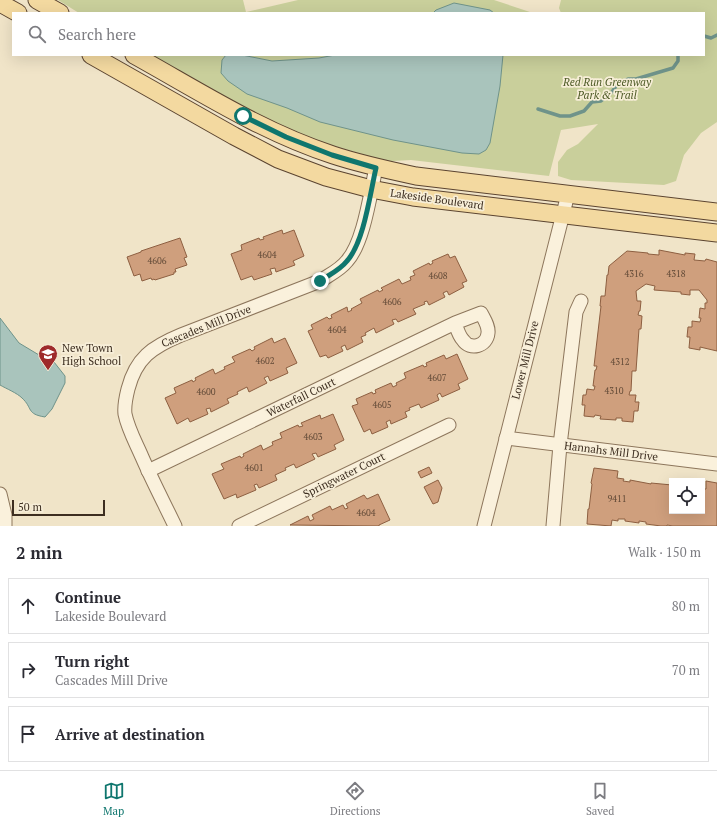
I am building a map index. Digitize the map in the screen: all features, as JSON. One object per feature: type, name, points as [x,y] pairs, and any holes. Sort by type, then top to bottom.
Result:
[{"type":"main road","points":[[37,0],[58,12]]},
{"type":"main road","points":[[0,3],[16,12]]},
{"type":"main road","name":"Lakeside Boulevard","points":[[93,56],[234,136],[278,159],[326,177],[371,189],[413,197],[717,234]]},
{"type":"main road","name":"Lakeside Boulevard","points":[[136,56],[243,116],[286,137],[332,155],[376,168],[416,176],[717,212]]},
{"type":"street","name":"Cascades Mill Drive","points":[[175,526],[128,426],[125,412],[126,397],[130,381],[138,366],[148,353],[161,344],[320,281],[337,270],[346,262],[358,243],[376,168]]},
{"type":"street","name":"Lower Mill Drive","points":[[484,526],[568,194]]},
{"type":"street","points":[[553,526],[560,445],[576,312],[581,301]]},
{"type":"street","name":"Waterfall Court","points":[[148,471],[455,323]]},
{"type":"street","name":"Springwater Court","points":[[239,526],[449,425]]},
{"type":"street","name":"Hannahs Mill Drive","points":[[506,438],[717,464]]},
{"type":"street","points":[[0,494],[5,514],[5,526]]},
{"type":"green space","points":[[58,0],[243,0],[246,12],[77,12]]},
{"type":"green space","points":[[298,0],[494,0],[530,12],[246,12]]},
{"type":"green space","name":"Red Run Greenway Park & Trail","points":[[561,0],[717,0],[717,122],[701,133],[684,155],[676,181],[664,185],[571,180],[558,176],[558,162],[567,150],[578,144],[598,124],[561,130],[549,176],[411,160],[389,161],[378,159],[324,143],[273,122],[154,56],[705,56],[705,12],[561,12],[559,8]]},
{"type":"water","points":[[454,3],[490,10],[493,12],[434,12]]},
{"type":"water","points":[[225,56],[247,56],[272,61],[330,56],[503,56],[500,86],[490,143],[486,150],[479,154],[462,153],[393,140],[320,122],[287,108],[247,94],[228,81],[221,73],[222,60]]},
{"type":"water","points":[[0,318],[19,343],[44,358],[54,362],[65,376],[65,383],[52,409],[45,417],[39,416],[32,412],[20,396],[0,385]]},
{"type":"building","points":[[282,230],[283,234],[294,230],[304,256],[293,261],[295,265],[276,272],[275,268],[270,269],[272,274],[254,280],[252,276],[241,280],[231,254],[242,250],[241,245],[259,238],[260,240],[264,239],[263,237]]},
{"type":"building","points":[[180,238],[187,257],[184,258],[187,265],[175,269],[176,272],[174,272],[174,274],[155,280],[152,280],[151,278],[142,281],[140,274],[134,276],[127,257]]},
{"type":"building","points":[[659,250],[685,255],[685,253],[695,254],[694,260],[705,261],[706,259],[717,262],[717,351],[700,347],[700,350],[689,348],[690,337],[687,337],[688,327],[692,327],[692,321],[700,322],[700,308],[705,309],[705,303],[707,303],[707,300],[699,290],[690,290],[690,295],[681,294],[681,292],[654,290],[655,286],[646,284],[636,291],[637,301],[641,301],[638,315],[642,316],[641,329],[639,329],[636,371],[632,371],[631,391],[629,395],[636,395],[635,402],[639,402],[638,411],[634,411],[633,422],[622,421],[622,418],[616,418],[616,420],[600,419],[601,416],[595,415],[594,417],[584,416],[585,405],[582,405],[583,395],[586,395],[587,389],[594,390],[595,386],[593,386],[597,366],[594,366],[601,296],[605,296],[609,266],[627,251],[659,255]]},
{"type":"building","points":[[448,254],[450,258],[455,256],[467,281],[462,283],[464,287],[449,295],[447,291],[443,293],[445,297],[429,305],[427,301],[424,302],[425,304],[413,309],[416,314],[398,322],[396,319],[392,320],[394,324],[376,333],[374,328],[365,333],[366,335],[361,337],[363,342],[347,350],[345,345],[341,347],[343,351],[328,358],[326,355],[320,357],[308,331],[313,329],[311,325],[327,317],[329,319],[332,318],[331,315],[347,307],[348,312],[352,310],[351,309],[362,303],[360,299],[378,290],[379,292],[383,290],[381,288],[399,279],[402,284],[411,280],[410,277],[415,275],[413,271],[429,263],[430,265],[433,263],[432,261]]},
{"type":"building","points":[[272,338],[274,343],[285,338],[297,363],[286,368],[288,373],[270,381],[268,376],[264,378],[267,383],[249,392],[247,387],[237,392],[238,394],[227,399],[229,403],[211,412],[210,408],[206,409],[208,414],[190,422],[188,418],[177,424],[165,398],[176,393],[174,388],[192,380],[193,382],[196,380],[195,378],[213,369],[215,374],[225,369],[224,367],[235,362],[232,357],[250,349],[252,351],[255,349],[254,347]]},
{"type":"building","points":[[457,354],[468,379],[458,384],[460,389],[442,397],[440,393],[437,395],[439,400],[421,408],[419,404],[409,408],[410,410],[405,412],[407,417],[391,424],[390,420],[386,422],[388,427],[372,434],[370,429],[364,432],[352,406],[358,404],[356,399],[372,392],[373,394],[376,393],[375,390],[391,383],[393,387],[397,385],[396,383],[406,378],[404,373],[423,365],[424,367],[427,366],[426,363],[444,355],[446,359]]},
{"type":"building","points":[[333,414],[344,440],[334,445],[336,449],[318,457],[316,453],[312,454],[315,459],[296,468],[294,464],[285,468],[286,470],[275,475],[277,480],[259,488],[257,484],[254,485],[256,490],[237,498],[236,494],[224,499],[212,474],[224,469],[221,464],[240,456],[241,458],[244,456],[243,454],[261,445],[263,450],[273,445],[272,442],[282,438],[280,433],[298,425],[299,427],[303,426],[301,423],[320,415],[321,419]]},
{"type":"building","points":[[429,467],[432,473],[421,478],[418,472]]},
{"type":"building","points":[[594,468],[618,471],[617,478],[624,479],[623,481],[630,482],[630,480],[651,484],[669,485],[669,514],[705,514],[706,481],[717,483],[717,526],[661,526],[646,524],[646,522],[639,521],[639,523],[625,521],[625,519],[618,519],[618,521],[612,520],[611,526],[587,524]]},
{"type":"building","points":[[438,480],[442,488],[438,502],[433,504],[424,487]]},
{"type":"building","points":[[378,494],[390,520],[379,526],[290,525],[308,516],[310,521],[314,519],[312,515],[330,506],[332,510],[343,505],[345,509],[348,508],[346,504],[364,495],[367,499]]},
{"type":"waterway","points":[[705,36],[711,38],[717,35]]},
{"type":"waterway","points":[[538,109],[560,116],[570,116],[584,111],[592,102],[601,101],[612,92],[618,83],[628,79],[636,79],[673,68],[678,61],[678,56]]},
{"type":"place","name":"New Town High School","points":[[48,371]]},
{"type":"route","points":[[243,116],[286,137],[332,155],[376,168],[358,243],[346,262],[320,281]]}]
